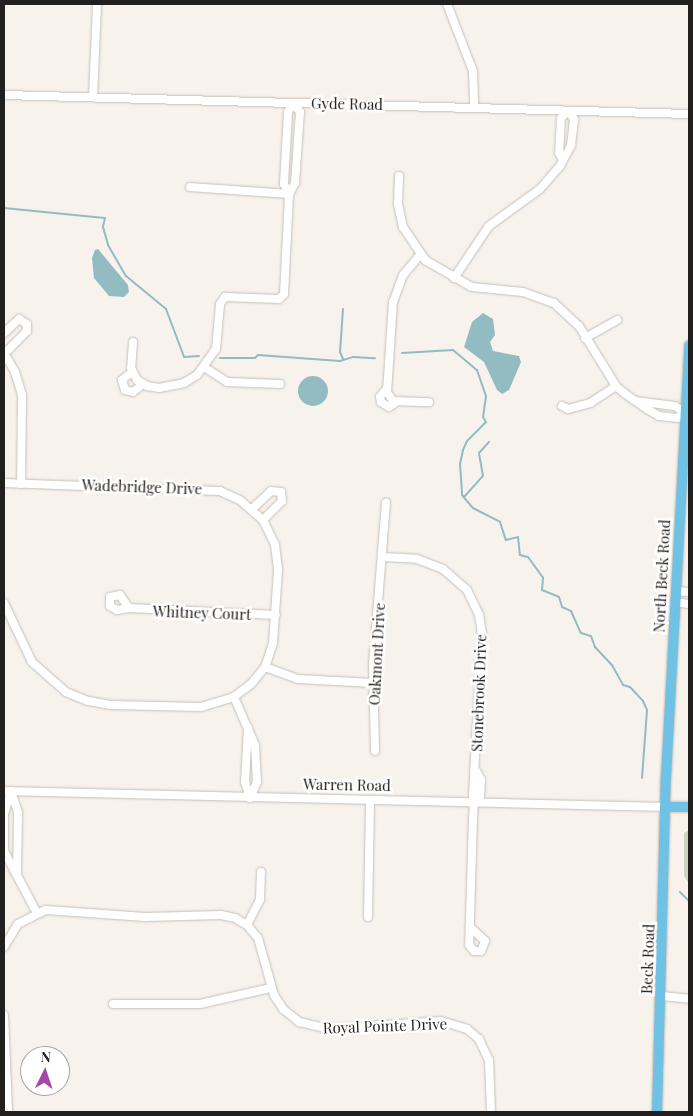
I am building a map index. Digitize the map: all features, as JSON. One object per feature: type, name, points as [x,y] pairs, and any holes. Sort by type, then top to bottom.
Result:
[{"type":"main road","name":"North Beck Road","points":[[666,807],[689,346]]},
{"type":"main road","name":"Warren Road","points":[[666,807],[689,807]]},
{"type":"main road","name":"Beck Road","points":[[657,1112],[662,996],[666,807]]},
{"type":"street","points":[[93,98],[97,4]]},
{"type":"street","points":[[447,4],[473,71],[474,108]]},
{"type":"street","name":"Gyde Road","points":[[4,95],[689,114]]},
{"type":"street","points":[[132,372],[122,380],[125,390],[133,392],[143,384],[173,386],[184,383],[204,367],[216,350],[220,304],[225,297],[279,299],[284,294],[289,194],[295,183],[300,112],[293,103],[288,112],[284,184],[289,194]]},
{"type":"street","points":[[454,278],[488,226],[540,189],[560,166],[562,158],[559,153],[562,118],[568,110],[574,119],[572,140],[568,155],[562,158]]},
{"type":"street","points":[[399,176],[400,218],[406,235],[420,255],[454,278],[478,289],[523,292],[544,297],[568,313],[616,386],[636,401],[659,416],[677,418],[685,413],[675,406],[636,401]]},
{"type":"street","points":[[190,186],[289,194]]},
{"type":"street","points":[[420,255],[404,275],[395,293],[387,388],[388,397],[398,401],[430,402]]},
{"type":"street","points":[[4,333],[19,319],[27,324],[27,331],[4,354],[16,372],[22,395],[21,484]]},
{"type":"street","points":[[586,338],[617,320]]},
{"type":"street","points":[[132,342],[132,372],[143,384]]},
{"type":"street","points":[[204,367],[227,382],[280,384]]},
{"type":"street","points":[[562,406],[568,409],[590,402],[616,386]]},
{"type":"street","name":"Wadebridge Drive","points":[[4,484],[208,489],[231,495],[252,508],[265,523]]},
{"type":"street","points":[[4,603],[32,662],[48,680],[78,698],[111,705],[194,707],[217,704],[234,697],[252,684],[265,667],[273,643],[278,556],[265,523],[282,501],[281,492],[271,491],[252,508]]},
{"type":"street","name":"Oakmont Drive","points":[[374,751],[373,683],[386,503]]},
{"type":"street","name":"Stonebrook Drive","points":[[383,557],[417,559],[443,569],[462,585],[477,608],[482,633],[470,927]]},
{"type":"street","points":[[676,590],[689,592]]},
{"type":"street","points":[[676,602],[689,604]]},
{"type":"street","name":"Whitney Court","points":[[129,608],[276,615]]},
{"type":"street","points":[[265,667],[298,679],[373,683]]},
{"type":"street","points":[[234,697],[248,725],[256,762],[256,782],[250,798]]},
{"type":"street","points":[[7,791],[18,813],[18,877]]},
{"type":"street","points":[[7,791],[4,814],[4,851],[37,913]]},
{"type":"street","name":"Warren Road","points":[[7,791],[666,807]]},
{"type":"street","points":[[368,917],[370,800]]},
{"type":"street","points":[[4,947],[18,924],[37,913],[55,910],[145,917],[221,915],[247,926],[260,899],[261,872]]},
{"type":"street","name":"Royal Pointe Drive","points":[[247,926],[261,944],[271,988],[287,1014],[314,1028],[441,1021],[467,1029],[483,1046],[489,1060],[492,1112]]},
{"type":"street","points":[[113,1004],[193,1005],[271,988]]},
{"type":"street","points":[[662,996],[689,999]]},
{"type":"street","points":[[4,1015],[8,1112]]},
{"type":"green space","points":[[689,830],[689,884],[684,876],[684,833]]},
{"type":"water","points":[[98,249],[128,285],[129,292],[124,297],[109,296],[94,278],[92,258],[95,250]]},
{"type":"water","points":[[483,313],[493,319],[495,335],[490,342],[493,351],[519,356],[521,362],[509,390],[502,394],[497,390],[484,362],[464,347],[472,322]]},
{"type":"water","points":[[313,376],[323,381],[328,391],[323,401],[313,406],[303,401],[298,391],[303,381]]},
{"type":"waterway","points":[[4,208],[105,218],[103,227],[108,245],[126,276],[166,309],[184,357],[199,356]]},
{"type":"waterway","points":[[343,309],[340,352],[343,359]]},
{"type":"waterway","points":[[402,353],[453,350],[477,370],[486,396],[483,417],[486,422],[467,441],[463,450],[460,464],[462,495],[473,508],[500,522],[506,540],[518,537],[520,555],[528,557],[543,578],[542,590],[559,597],[562,607],[571,611],[581,633],[591,636],[595,647],[612,665],[623,685],[630,687],[643,701],[647,710],[642,778]]},
{"type":"waterway","points":[[220,358],[255,358],[258,355],[340,361],[353,357],[375,358]]},
{"type":"waterway","points":[[464,497],[483,476],[479,453],[489,442]]},
{"type":"waterway","points":[[680,892],[689,901]]}]
